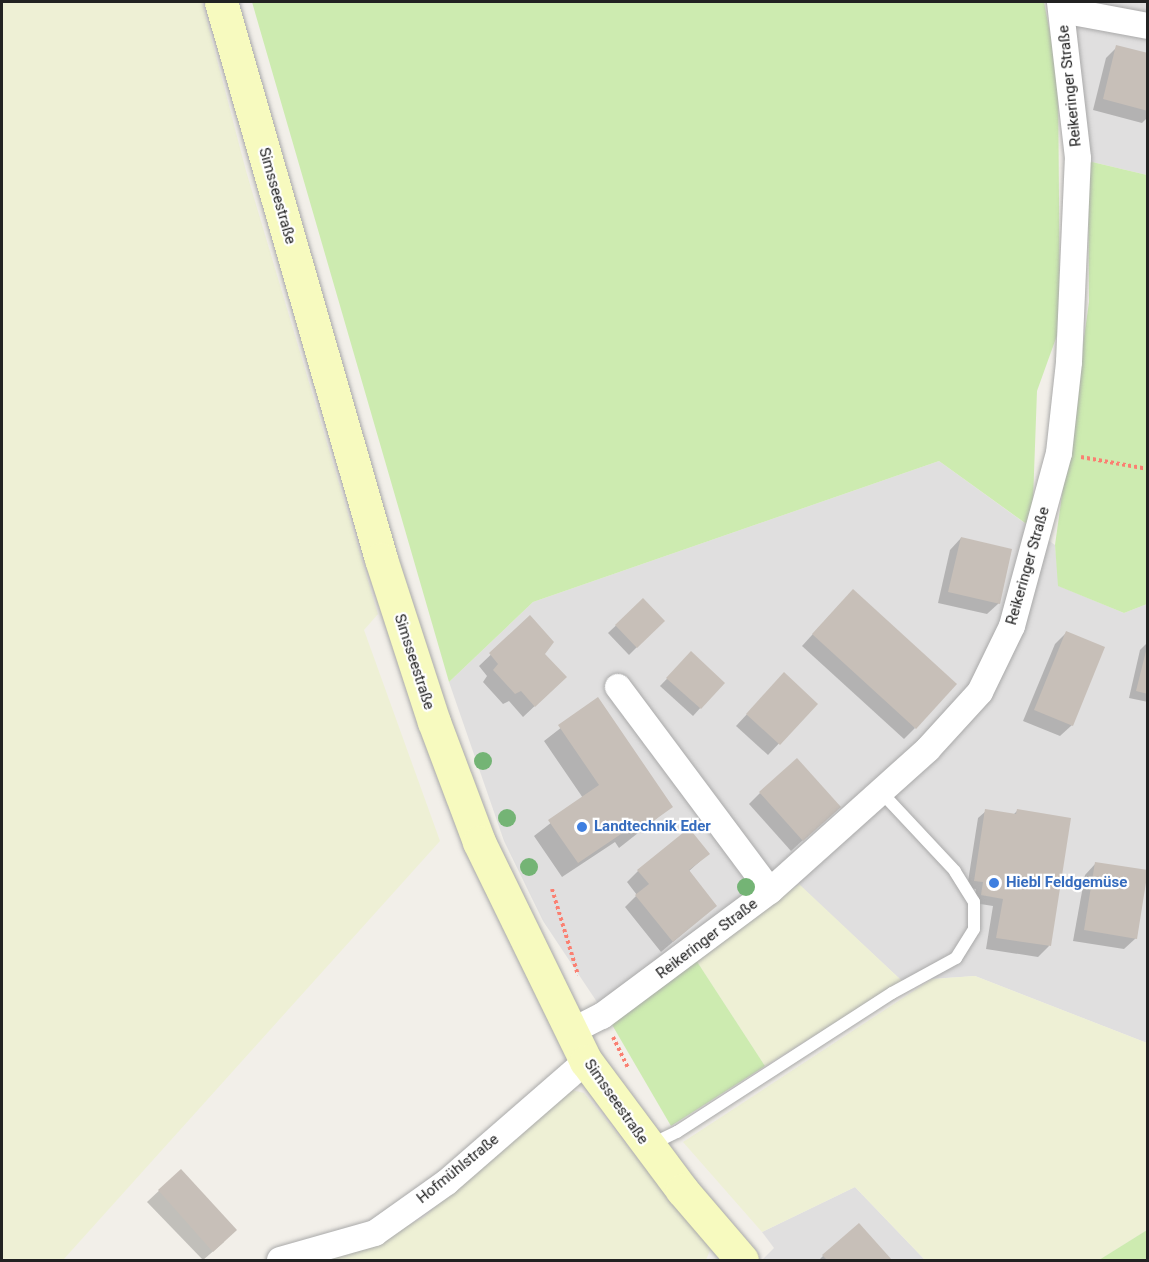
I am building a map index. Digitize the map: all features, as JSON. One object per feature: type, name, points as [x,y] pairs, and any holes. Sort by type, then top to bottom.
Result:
[{"type":"main road","name":"Simsseestraße","points":[[221,2],[381,560],[434,722],[479,842],[586,1061],[647,1146],[738,1259]]},
{"type":"street","name":"Reikeringer Straße","points":[[570,1032],[602,1016],[771,891],[928,749],[980,692],[1012,626],[1059,453],[1073,292],[1078,158],[1061,6],[1148,26]]},
{"type":"street","points":[[618,687],[771,891]]},
{"type":"street","name":"Hofmühlstraße","points":[[280,1260],[375,1233],[447,1182],[586,1061]]},
{"type":"lane","points":[[647,1146],[678,1132],[892,993],[956,958],[974,929],[974,902],[956,871],[881,792]]},
{"type":"path","points":[[1059,453],[1148,469]]},
{"type":"path","points":[[552,889],[581,988],[602,1016],[634,1080]]},
{"type":"shaded area","points":[[1062,2],[1147,2],[1147,175],[1088,161]]},
{"type":"shaded area","points":[[939,461],[1055,545],[1059,586],[1124,613],[1147,604],[1147,1043],[975,976],[902,981],[799,885],[611,1023],[543,921],[504,841],[449,682],[533,602]]},
{"type":"shaded area","points":[[855,1187],[925,1260],[762,1260],[774,1248],[762,1232]]},
{"type":"green space","points":[[2,2],[202,2],[246,171],[378,614],[364,630],[440,841],[63,1260],[2,1260]]},
{"type":"green space","points":[[252,2],[1044,2],[1058,74],[1060,327],[1037,391],[1032,528],[939,461],[533,602],[449,682]]},
{"type":"green space","points":[[1088,161],[1147,175],[1147,604],[1124,613],[1058,586],[1055,545],[1089,302]]},
{"type":"green space","points":[[799,884],[902,981],[765,1066],[696,960]]},
{"type":"green space","points":[[696,960],[765,1066],[671,1126],[611,1023]]},
{"type":"green space","points":[[975,976],[1147,1043],[1147,1230],[1099,1260],[925,1260],[855,1187],[762,1232],[683,1142],[932,979]]},
{"type":"green space","points":[[572,1090],[584,1093],[711,1248],[706,1260],[319,1260],[364,1248],[424,1217],[556,1098]]},
{"type":"green space","points":[[1147,1230],[1147,1260],[1099,1260]]},
{"type":"building","points":[[1116,45],[1148,53],[1148,111],[1103,99]]},
{"type":"building","points":[[961,537],[1012,549],[1000,604],[948,592]]},
{"type":"building","points":[[853,589],[957,684],[916,729],[812,634]]},
{"type":"building","points":[[643,598],[665,621],[637,648],[615,625]]},
{"type":"building","points":[[530,615],[554,642],[545,654],[567,677],[535,707],[521,691],[515,694],[493,670],[498,664],[489,653]]},
{"type":"building","points":[[1066,631],[1105,647],[1073,726],[1034,710]]},
{"type":"building","points":[[1148,643],[1148,694],[1136,691]]},
{"type":"building","points":[[691,651],[725,683],[701,709],[666,678]]},
{"type":"building","points":[[784,672],[818,704],[780,745],[746,714]]},
{"type":"building","points":[[598,697],[673,807],[635,834],[630,828],[578,863],[548,820],[599,785],[558,725]]},
{"type":"building","points":[[797,758],[841,807],[803,841],[759,792]]},
{"type":"building","points":[[985,809],[1016,814],[1017,809],[1071,818],[1051,946],[996,938],[1003,899],[981,895],[983,882],[974,881]]},
{"type":"building","points":[[689,828],[710,854],[689,870],[717,906],[673,942],[635,895],[649,884],[637,870]]},
{"type":"building","points":[[1095,862],[1148,870],[1137,939],[1084,930]]},
{"type":"building","points":[[181,1169],[237,1230],[213,1252],[158,1190]]},
{"type":"building","points":[[859,1223],[892,1260],[827,1260],[822,1255]]},
{"type":"place","name":"Landtechnik Eder","points":[[582,827]]},
{"type":"place","name":"Hiebl Feldgemüse","points":[[994,883]]}]
